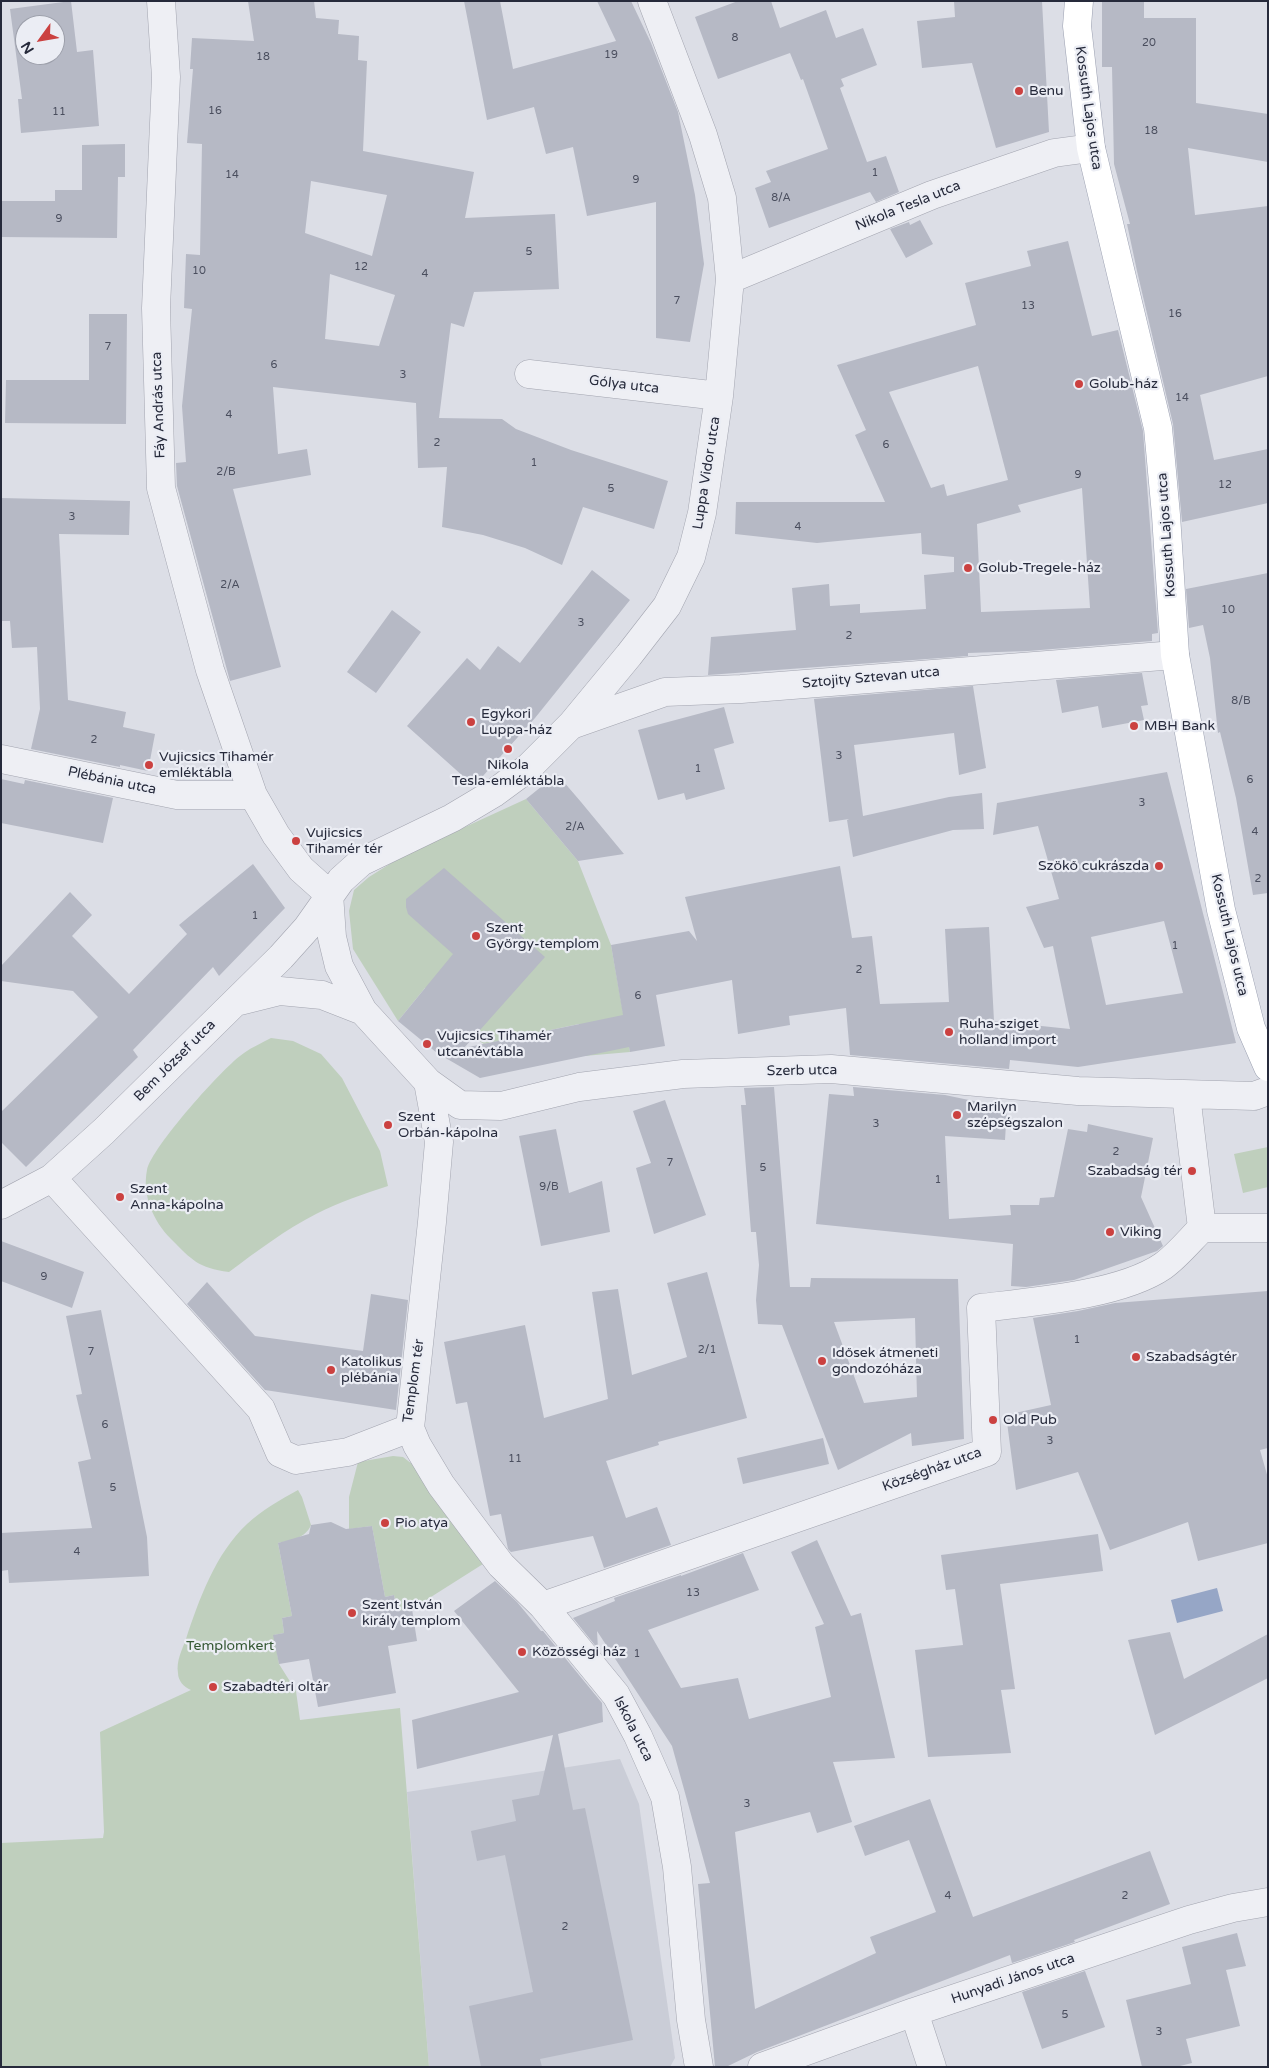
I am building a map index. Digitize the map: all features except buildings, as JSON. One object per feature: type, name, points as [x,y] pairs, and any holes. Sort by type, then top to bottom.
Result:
[{"type":"main road","name":"Kossuth Lajos utca","points":[[1079,1],[1077,26],[1091,148],[1158,428],[1175,655],[1221,910],[1251,1028],[1268,1067]]},
{"type":"street","name":"Fáy András utca","points":[[161,1],[166,77],[156,308],[161,488],[210,670],[253,795]]},
{"type":"street","name":"Luppa Vidor utca","points":[[329,894],[361,862],[452,818],[494,793],[528,768],[572,724],[667,606],[691,557],[702,513],[719,396],[730,279],[722,198],[703,135],[652,1]]},
{"type":"street","name":"Nikola Tesla utca","points":[[730,279],[932,195],[1054,153],[1091,148]]},
{"type":"street","name":"Gólya utca","points":[[529,374],[719,396]]},
{"type":"street","name":"Sztojity Sztevan utca","points":[[572,724],[666,692],[741,689],[1175,655]]},
{"type":"street","name":"Plébánia utca","points":[[1,759],[176,795],[253,795]]},
{"type":"street","points":[[253,795],[276,835],[301,870],[329,894],[332,936],[339,966],[363,1011]]},
{"type":"street","name":"Bem József utca","points":[[1,1205],[52,1178],[104,1131],[236,1002],[307,928],[329,894]]},
{"type":"street","points":[[236,1002],[280,991],[322,995],[363,1011]]},
{"type":"street","name":"Szerb utca","points":[[363,1011],[428,1082],[460,1105],[501,1106],[579,1087],[683,1074],[832,1069],[1078,1092],[1254,1096],[1268,1091]]},
{"type":"street","name":"Templom tér","points":[[52,1178],[261,1409],[280,1453],[296,1460],[348,1452],[410,1428],[439,1142],[428,1082]]},
{"type":"street","points":[[1186,1095],[1202,1228],[1268,1228]]},
{"type":"street","name":"Községház utca","points":[[543,1606],[987,1452],[981,1308],[1089,1292],[1130,1281],[1163,1266],[1202,1228]]},
{"type":"street","name":"Iskola utca","points":[[410,1428],[417,1445],[442,1485],[501,1565],[543,1606],[616,1695],[638,1736],[665,1798],[677,1867],[691,2020],[699,2067]]},
{"type":"street","name":"Hunyadi János utca","points":[[762,2067],[914,2012],[1188,1920],[1233,1908],[1268,1902]]},
{"type":"street","points":[[914,2012],[932,2067]]},
{"type":"shaded area","points":[[620,1759],[639,1804],[675,2058],[670,2067],[429,2067],[407,1792]]},
{"type":"green space","points":[[526,799],[578,861],[611,945],[630,1052],[584,1056],[579,1024],[484,1044],[460,1030],[425,988],[398,1021],[353,949],[349,911],[354,890],[369,877],[404,855]]},
{"type":"green space","points":[[271,1038],[293,1041],[321,1054],[342,1078],[380,1151],[388,1186],[316,1214],[282,1234],[229,1272],[218,1270],[190,1258],[159,1224],[150,1207],[146,1189],[147,1170],[151,1159],[174,1127],[221,1074],[244,1053]]},
{"type":"green space","points":[[1268,1147],[1268,1187],[1243,1193],[1234,1154]]},
{"type":"green space","points":[[393,1456],[403,1457],[416,1467],[483,1561],[483,1564],[412,1609],[397,1611],[394,1595],[385,1597],[372,1526],[349,1529],[349,1497],[358,1462]]},
{"type":"green space","name":"Templomkert","points":[[298,1490],[311,1525],[301,1536],[278,1543],[292,1616],[282,1618],[284,1633],[274,1635],[279,1664],[296,1691],[300,1720],[400,1708],[429,2067],[1,2067],[1,1843],[103,1838],[100,1732],[191,1690],[179,1679],[179,1660],[203,1593],[217,1563],[247,1524],[278,1501]]},
{"type":"water","points":[[1217,1588],[1223,1611],[1177,1623],[1171,1600]]},
{"type":"place","name":"Benu","points":[[1019,91]]},
{"type":"place","name":"Golub-ház","points":[[1079,384]]},
{"type":"place","name":"Golub-Tregele-ház","points":[[968,568]]},
{"type":"place","name":"Egykori Luppa-ház","points":[[471,722]]},
{"type":"place","name":"MBH Bank","points":[[1134,726]]},
{"type":"place","name":"Nikola Tesla-emléktábla","points":[[508,749]]},
{"type":"place","name":"Vujicsics Tihamér emléktábla","points":[[149,765]]},
{"type":"place","name":"Vujicsics Tihamér tér","points":[[296,841]]},
{"type":"place","name":"Szökő cukrászda","points":[[1159,866]]},
{"type":"place","name":"Szent György-templom","points":[[476,936]]},
{"type":"place","name":"Ruha-sziget holland import","points":[[949,1032]]},
{"type":"place","name":"Vujicsics Tihamér utcanévtábla","points":[[427,1044]]},
{"type":"place","name":"Marilyn szépségszalon","points":[[957,1115]]},
{"type":"place","name":"Szent Orbán-kápolna","points":[[388,1125]]},
{"type":"place","name":"Szabadság tér","points":[[1192,1171]]},
{"type":"place","name":"Szent Anna-kápolna","points":[[120,1197]]},
{"type":"place","name":"Viking","points":[[1110,1232]]},
{"type":"place","name":"Szabadságtér","points":[[1136,1357]]},
{"type":"place","name":"Idősek átmeneti gondozóháza","points":[[822,1361]]},
{"type":"place","name":"Katolikus plébánia","points":[[331,1370]]},
{"type":"place","name":"Old Pub","points":[[993,1420]]},
{"type":"place","name":"Pio atya","points":[[385,1523]]},
{"type":"place","name":"Szent István király templom","points":[[352,1613]]},
{"type":"place","name":"Közösségi ház","points":[[522,1652]]},
{"type":"place","name":"Szabadtéri oltár","points":[[213,1687]]}]
